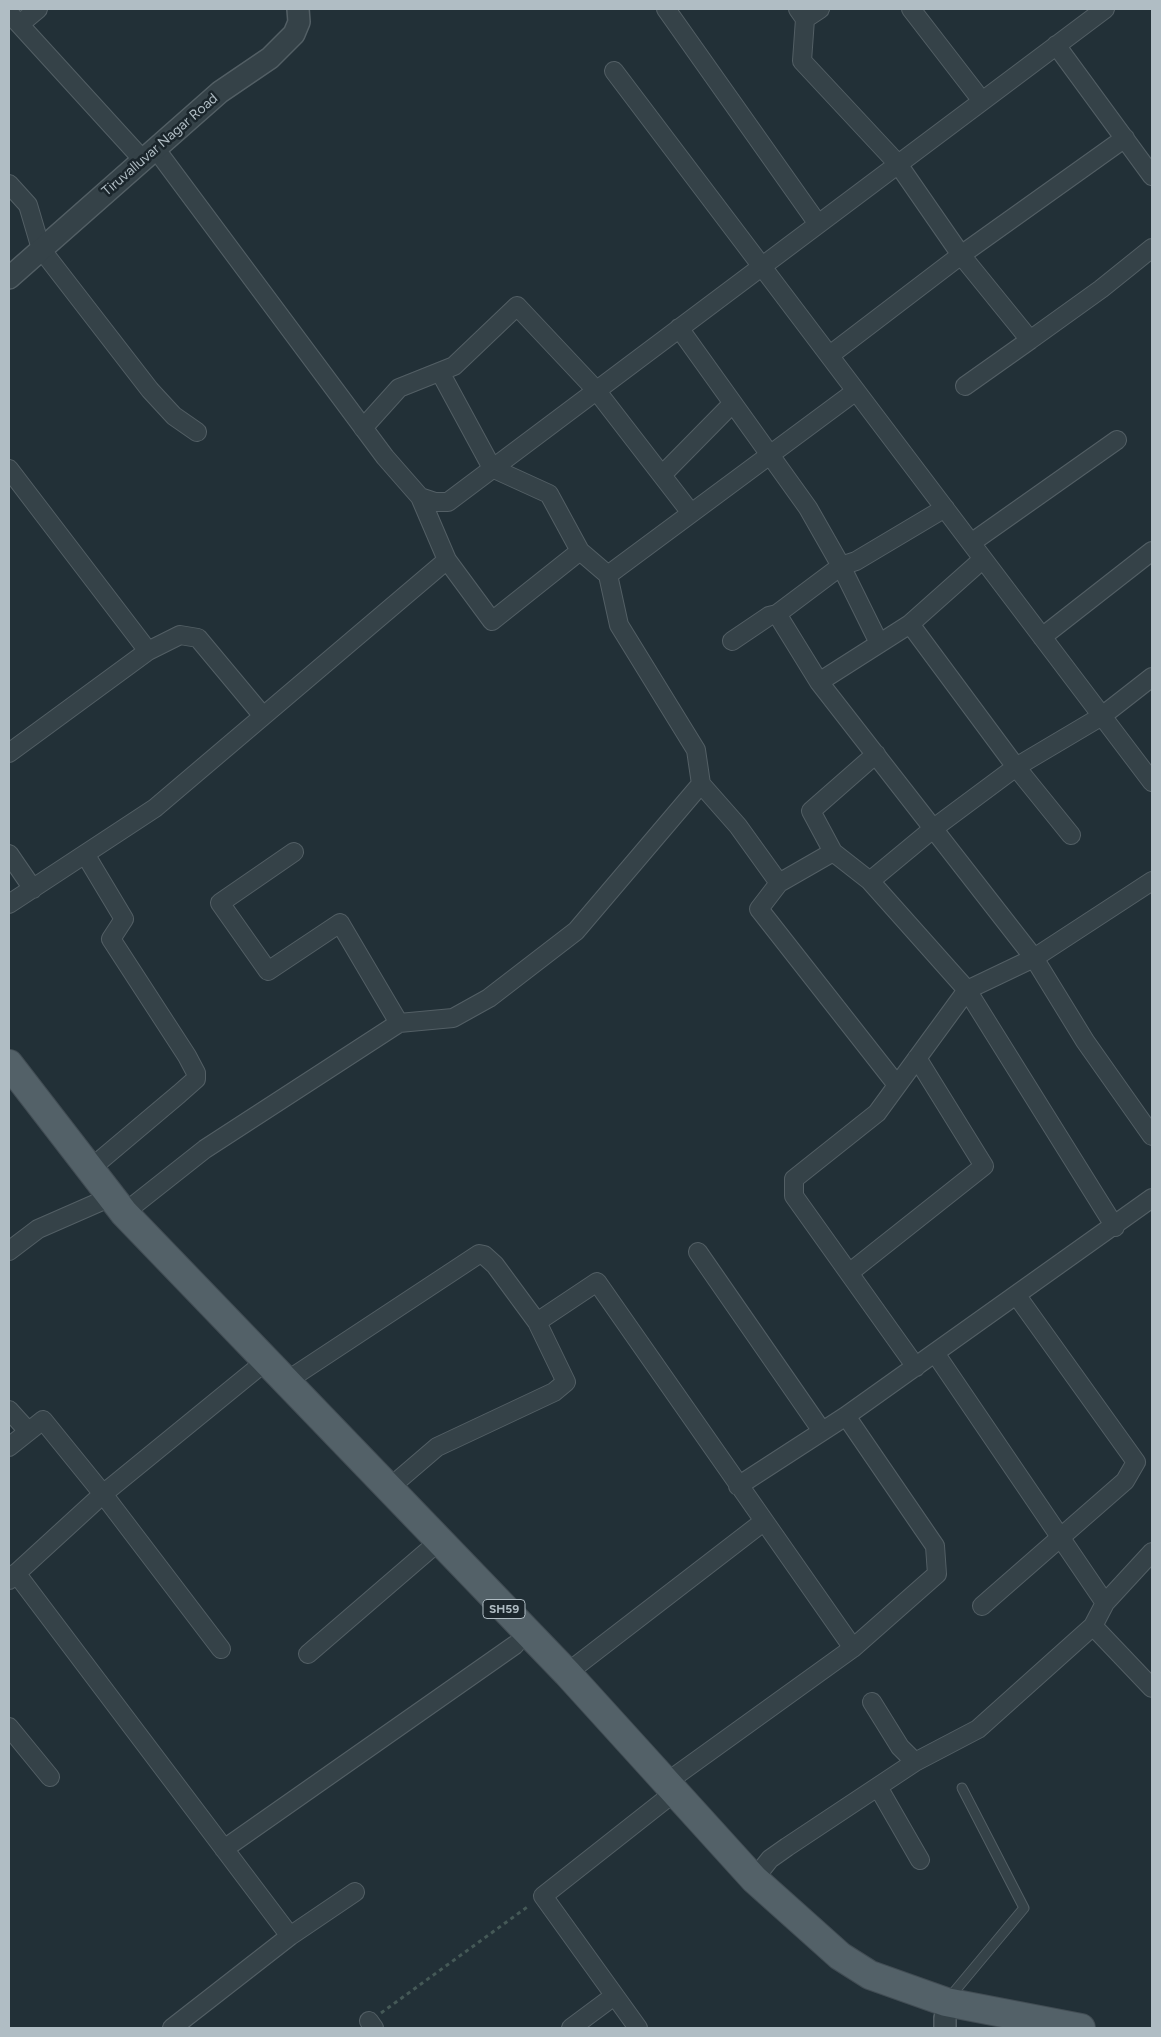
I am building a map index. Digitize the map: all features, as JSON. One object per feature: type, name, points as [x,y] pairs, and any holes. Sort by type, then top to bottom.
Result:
[{"type":"main road","name":"SH59","points":[[9,1064],[90,1169],[111,1204],[261,1365],[285,1382],[567,1673],[667,1790],[754,1879],[840,1956],[870,1975],[945,2016],[1081,2028]]},
{"type":"main road","points":[[9,1088],[111,1204]]},
{"type":"main road","points":[[261,1365],[430,1549],[667,1790],[746,1888],[836,1970],[871,1993],[945,2016],[1004,2028]]},
{"type":"street","points":[[38,9],[14,19],[149,154],[385,457],[420,497],[447,560],[492,621],[580,551]]},
{"type":"street","name":"Tiruvalluvar Nagar Road","points":[[9,278],[220,92],[270,58],[294,34],[299,22],[298,9]]},
{"type":"street","points":[[666,9],[818,224]]},
{"type":"street","points":[[820,9],[802,14],[802,61],[898,164],[961,255],[1030,340]]},
{"type":"street","points":[[911,9],[982,101]]},
{"type":"street","points":[[420,497],[435,502],[448,502],[1105,9]]},
{"type":"street","points":[[1056,45],[1152,176]]},
{"type":"street","points":[[614,71],[763,265],[1152,782]]},
{"type":"street","points":[[830,355],[961,255],[1125,138]]},
{"type":"street","points":[[9,184],[28,205],[42,249],[150,390],[174,416],[197,432]]},
{"type":"street","points":[[965,386],[1101,289],[1152,248]]},
{"type":"street","points":[[363,428],[399,388],[454,366],[517,306],[596,390],[691,513]]},
{"type":"street","points":[[679,328],[768,455],[808,508],[841,566],[879,643]]},
{"type":"street","points":[[440,372],[492,468],[549,494],[580,551],[608,575],[619,625],[696,750],[701,784],[738,826],[779,883]]},
{"type":"street","points":[[608,575],[856,391]]},
{"type":"street","points":[[662,476],[732,404]]},
{"type":"street","points":[[971,543],[1117,440]]},
{"type":"street","points":[[9,469],[148,650]]},
{"type":"street","points":[[732,641],[769,616],[777,614],[841,566],[856,561],[945,508]]},
{"type":"street","points":[[1042,637],[1152,551]]},
{"type":"street","points":[[819,682],[910,624],[983,559]]},
{"type":"street","points":[[9,904],[155,808],[447,560]]},
{"type":"street","points":[[777,614],[819,682],[1034,958],[1085,1041],[1152,1136]]},
{"type":"street","points":[[910,624],[1016,767],[1071,836]]},
{"type":"street","points":[[9,753],[148,650],[180,635],[198,638],[263,716]]},
{"type":"street","points":[[870,882],[934,828],[1016,767],[1102,716],[1152,677]]},
{"type":"street","points":[[876,754],[810,811],[833,852],[870,882],[966,990],[1115,1227]]},
{"type":"street","points":[[10,1247],[38,1229],[111,1204],[205,1149],[399,1023],[453,1018],[489,998],[576,931],[701,784]]},
{"type":"street","points":[[294,852],[220,903],[268,971],[340,923],[399,1023]]},
{"type":"street","points":[[833,852],[779,883],[759,909],[898,1085]]},
{"type":"street","points":[[9,854],[34,888]]},
{"type":"street","points":[[85,854],[124,920],[111,939],[187,1056],[196,1073],[196,1079],[90,1169]]},
{"type":"street","points":[[916,1367],[794,1196],[794,1179],[877,1113],[966,990],[1034,958],[1152,881]]},
{"type":"street","points":[[849,1273],[984,1166],[917,1058]]},
{"type":"street","points":[[738,1486],[846,1416],[1115,1227],[1152,1198]]},
{"type":"street","points":[[698,1252],[822,1431]]},
{"type":"street","points":[[285,1382],[479,1254],[484,1254],[537,1322],[566,1382],[554,1392],[438,1447],[388,1489]]},
{"type":"street","points":[[537,1322],[596,1282],[853,1648]]},
{"type":"street","points":[[982,1606],[1125,1481],[1136,1462],[1017,1296]]},
{"type":"street","points":[[935,1354],[1105,1603]]},
{"type":"street","points":[[261,1365],[103,1494],[13,1576],[290,1936]]},
{"type":"street","points":[[9,1410],[28,1432]]},
{"type":"street","points":[[638,2028],[543,1896],[667,1790],[853,1648],[937,1574],[935,1546],[846,1416]]},
{"type":"street","points":[[9,1447],[43,1420],[103,1494],[221,1648]]},
{"type":"street","points":[[567,1673],[763,1522]]},
{"type":"street","points":[[308,1654],[430,1549]]},
{"type":"street","points":[[754,1879],[770,1859],[915,1762],[978,1729],[1093,1626],[1105,1603],[1152,1552]]},
{"type":"street","points":[[1093,1626],[1152,1688]]},
{"type":"street","points":[[224,1849],[515,1645]]},
{"type":"street","points":[[872,1702],[900,1747],[915,1762]]},
{"type":"street","points":[[9,1727],[50,1777]]},
{"type":"street","points":[[878,1787],[920,1860]]},
{"type":"street","points":[[172,2028],[290,1936],[356,1892]]},
{"type":"street","points":[[571,2028],[614,1996]]},
{"type":"lane","points":[[945,2016],[1024,1908],[962,1788]]},
{"type":"path","points":[[372,2025],[543,1896]]}]
